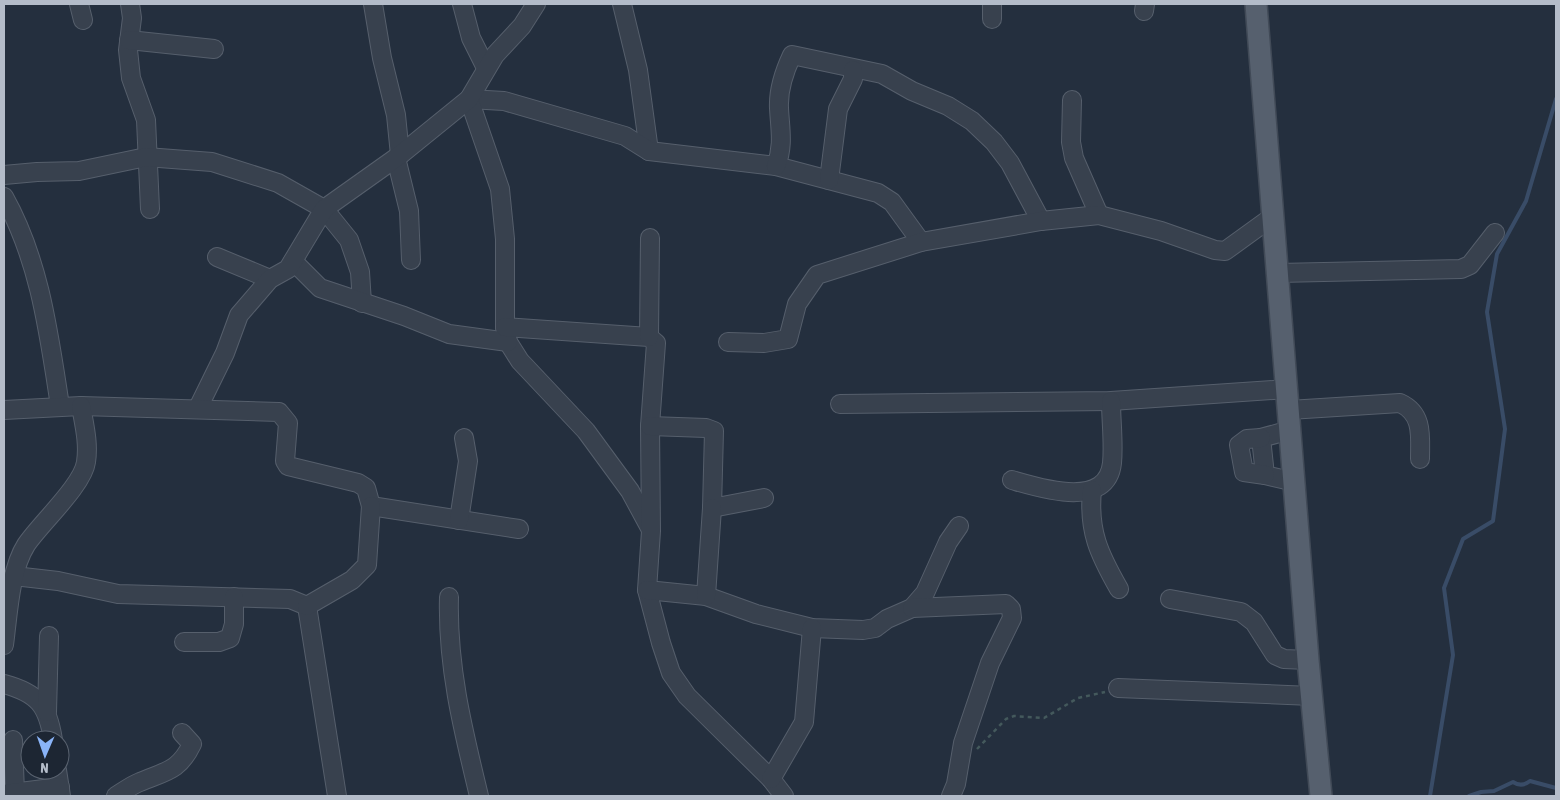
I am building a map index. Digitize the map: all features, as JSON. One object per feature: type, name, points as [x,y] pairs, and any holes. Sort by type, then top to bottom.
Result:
[{"type":"main road","points":[[1256,4],[1308,660],[1321,796]]},
{"type":"street","points":[[130,4],[132,18],[129,40],[131,78],[146,120],[146,157],[150,209]]},
{"type":"street","points":[[373,4],[382,58],[396,115],[398,157],[409,211],[411,260]]},
{"type":"street","points":[[462,4],[471,38],[486,68]]},
{"type":"street","points":[[198,408],[225,353],[239,316],[270,279],[288,269],[324,209],[398,157],[469,99],[486,68],[522,26],[536,4]]},
{"type":"street","points":[[622,4],[638,70],[650,151]]},
{"type":"street","points":[[129,40],[214,48]]},
{"type":"street","points":[[776,166],[780,156],[782,127],[779,109],[783,74],[792,55],[821,60],[853,70],[882,74],[912,91],[948,106],[972,121],[994,142],[1010,163],[1041,221]]},
{"type":"street","points":[[830,180],[838,109],[853,78],[853,70]]},
{"type":"street","points":[[469,99],[504,101],[625,136],[650,151],[776,166],[878,193],[892,202],[921,242]]},
{"type":"street","points":[[469,99],[500,189],[506,239],[507,335],[536,379],[586,431],[630,491],[652,531]]},
{"type":"street","points":[[1072,100],[1071,142],[1074,158],[1099,215]]},
{"type":"street","points":[[4,176],[37,172],[79,171],[146,157],[212,162],[278,183],[324,209],[349,240],[360,272],[362,303]]},
{"type":"street","points":[[4,197],[15,217],[40,292],[60,406]]},
{"type":"street","points":[[728,342],[764,343],[788,339],[797,304],[817,275],[921,242],[1041,221],[1099,215],[1161,231],[1215,250],[1225,251],[1272,217]]},
{"type":"street","points":[[1278,273],[1461,269],[1470,265],[1496,233]]},
{"type":"street","points":[[649,337],[650,238]]},
{"type":"street","points":[[217,257],[270,279]]},
{"type":"street","points":[[293,261],[320,288],[404,316],[449,334],[649,337],[656,343],[657,350],[650,426],[652,531],[647,590],[671,673],[699,710],[771,779],[784,796]]},
{"type":"street","points":[[840,404],[1111,401],[1287,389]]},
{"type":"street","points":[[1012,480],[1049,490],[1082,492],[1092,490],[1106,478],[1112,465],[1111,401]]},
{"type":"street","points":[[1295,482],[1244,472],[1239,444],[1247,439],[1261,438],[1290,420],[1400,403],[1408,407],[1418,420],[1420,459]]},
{"type":"street","points":[[4,645],[14,576],[26,546],[78,480],[86,464],[86,434],[81,406]]},
{"type":"street","points":[[4,410],[81,406],[198,408],[279,412],[288,423],[285,461],[288,466],[358,483],[366,488],[370,506],[367,565],[352,580],[307,606]]},
{"type":"street","points":[[650,426],[706,428],[714,431],[712,508],[706,596]]},
{"type":"street","points":[[459,520],[468,461],[464,438]]},
{"type":"street","points":[[1092,490],[1090,522],[1099,553],[1119,589]]},
{"type":"street","points":[[712,508],[764,498]]},
{"type":"street","points":[[370,506],[519,529]]},
{"type":"street","points":[[912,608],[925,593],[948,542],[959,526]]},
{"type":"street","points":[[14,576],[58,582],[118,594],[290,599],[307,606]]},
{"type":"street","points":[[647,590],[706,596],[756,614],[812,628],[863,630],[876,628],[887,619],[912,608],[1006,604],[1012,609],[1012,618],[990,664],[963,743],[959,769],[951,796]]},
{"type":"street","points":[[184,642],[219,642],[230,638],[234,624],[234,597]]},
{"type":"street","points":[[449,597],[448,634],[453,684],[479,796]]},
{"type":"street","points":[[1170,599],[1241,612],[1254,622],[1275,655],[1284,659],[1308,660]]},
{"type":"street","points":[[307,606],[337,796]]},
{"type":"street","points":[[771,779],[804,722],[812,628]]},
{"type":"street","points":[[49,636],[47,712],[51,730]]},
{"type":"street","points":[[4,684],[32,696],[47,712]]},
{"type":"street","points":[[1118,688],[1312,696]]},
{"type":"street","points":[[116,796],[139,782],[163,774],[185,759],[192,744],[182,733]]},
{"type":"street","points":[[13,740],[10,794],[60,784]]},
{"type":"path","points":[[959,769],[1006,719],[1014,716],[1044,718],[1078,698],[1118,688]]},
{"type":"waterway","points":[[1430,796],[1453,655],[1444,588],[1463,539],[1493,521],[1505,429],[1487,312],[1497,254],[1526,201],[1556,99]]},
{"type":"waterway","points":[[1469,796],[1481,792],[1494,791],[1513,782],[1522,784],[1530,781],[1556,788]]}]
